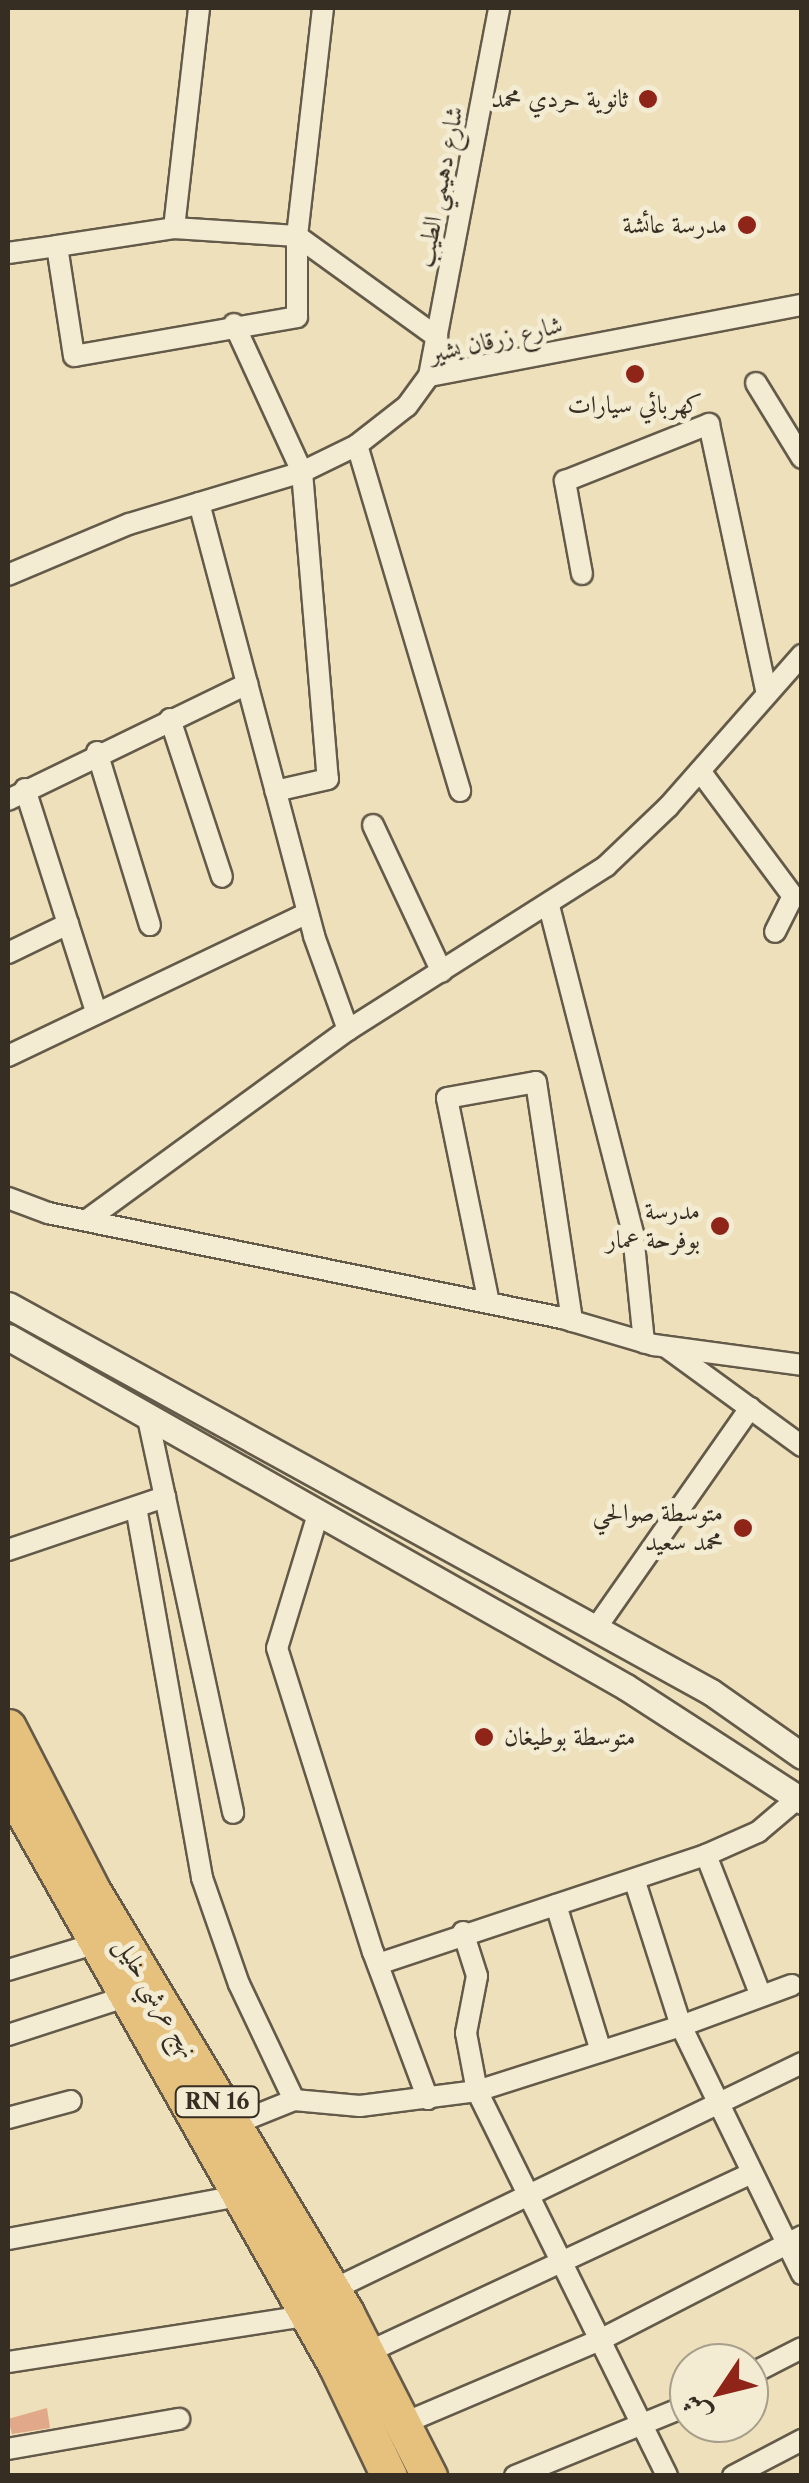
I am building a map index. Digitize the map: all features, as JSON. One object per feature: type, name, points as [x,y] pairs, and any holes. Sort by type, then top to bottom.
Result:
[{"type":"highway","name":"نهج عرشي خليل","points":[[8,1727],[92,1890],[332,2290],[428,2476]]},
{"type":"highway","name":"نهج عرشي خليل","points":[[8,1785],[305,2316],[388,2476]]},
{"type":"street","points":[[174,228],[199,8]]},
{"type":"street","points":[[58,246],[74,356],[234,324],[297,318],[296,236],[323,8]]},
{"type":"street","name":"شارع دهيمي الطيب","points":[[430,376],[499,8]]},
{"type":"street","points":[[8,254],[174,228],[296,236],[438,337]]},
{"type":"street","name":"شارع زرقان بشير","points":[[8,574],[199,503],[302,472],[358,444],[407,406],[430,376],[802,305]]},
{"type":"street","points":[[234,324],[302,472],[328,779],[274,791]]},
{"type":"street","points":[[756,384],[802,458]]},
{"type":"street","points":[[582,574],[565,481],[709,424],[768,694]]},
{"type":"street","points":[[358,444],[460,791]]},
{"type":"street","points":[[199,503],[308,913],[348,1030]]},
{"type":"street","points":[[87,1220],[348,1030],[549,906],[606,866],[700,771],[802,654]]},
{"type":"street","points":[[96,1011],[68,924],[16,795],[96,752],[246,684]]},
{"type":"street","points":[[170,719],[222,877]]},
{"type":"street","points":[[96,752],[150,924]]},
{"type":"street","points":[[700,771],[798,892],[775,932]]},
{"type":"street","points":[[373,825],[442,972]]},
{"type":"street","points":[[549,906],[632,1234],[654,1344],[802,1446]]},
{"type":"street","points":[[8,1056],[308,913]]},
{"type":"street","points":[[8,953],[68,924]]},
{"type":"street","points":[[489,1304],[447,1098],[536,1082],[572,1322]]},
{"type":"street","points":[[8,1198],[87,1220],[572,1322],[654,1344],[802,1365]]},
{"type":"street","points":[[8,1305],[712,1692],[802,1756]]},
{"type":"street","points":[[8,1337],[659,1706],[800,1799],[758,1832],[706,1855],[635,1882],[463,1932],[378,1964]]},
{"type":"street","points":[[596,1628],[750,1408]]},
{"type":"street","points":[[147,1414],[233,1814]]},
{"type":"street","points":[[8,1550],[165,1497]]},
{"type":"street","points":[[136,1507],[202,1878],[239,1984],[294,2100]]},
{"type":"street","points":[[318,1511],[277,1648],[378,1964],[428,2099]]},
{"type":"street","points":[[706,1855],[762,1996]]},
{"type":"street","points":[[635,1882],[681,2026],[752,2173],[794,2239],[802,2274]]},
{"type":"street","points":[[556,1906],[601,2052]]},
{"type":"street","points":[[463,1932],[477,1976],[466,2032],[477,2092],[559,2265],[667,2476]]},
{"type":"street","points":[[8,1970],[94,1944]]},
{"type":"street","points":[[232,2126],[294,2100],[360,2106],[477,2092],[797,1984],[802,2005]]},
{"type":"street","points":[[8,2035],[125,1998]]},
{"type":"street","points":[[332,2290],[802,2064]]},
{"type":"street","points":[[8,2118],[71,2101]]},
{"type":"street","points":[[366,2353],[752,2173]]},
{"type":"street","points":[[8,2239],[238,2196]]},
{"type":"street","points":[[402,2424],[598,2341],[794,2239]]},
{"type":"street","points":[[8,2362],[305,2316]]},
{"type":"street","points":[[769,2364],[802,2348]]},
{"type":"street","points":[[515,2476],[669,2415]]},
{"type":"street","points":[[8,2449],[179,2419]]},
{"type":"street","points":[[732,2476],[802,2440]]},
{"type":"building","points":[[47,2408],[50,2428],[12,2434],[8,2419]]},
{"type":"place","name":"ثانوية حردي محمد","points":[[648,99]]},
{"type":"place","name":"مدرسة عائشة","points":[[747,225]]},
{"type":"place","name":"كهربائي سيارات","points":[[635,374]]},
{"type":"place","name":"مدرسة بوفرحة عمار","points":[[720,1226]]},
{"type":"place","name":"متوسطة صوالحي محمد سعيد","points":[[743,1528]]},
{"type":"place","name":"متوسطة بوطيغان","points":[[484,1737]]}]
